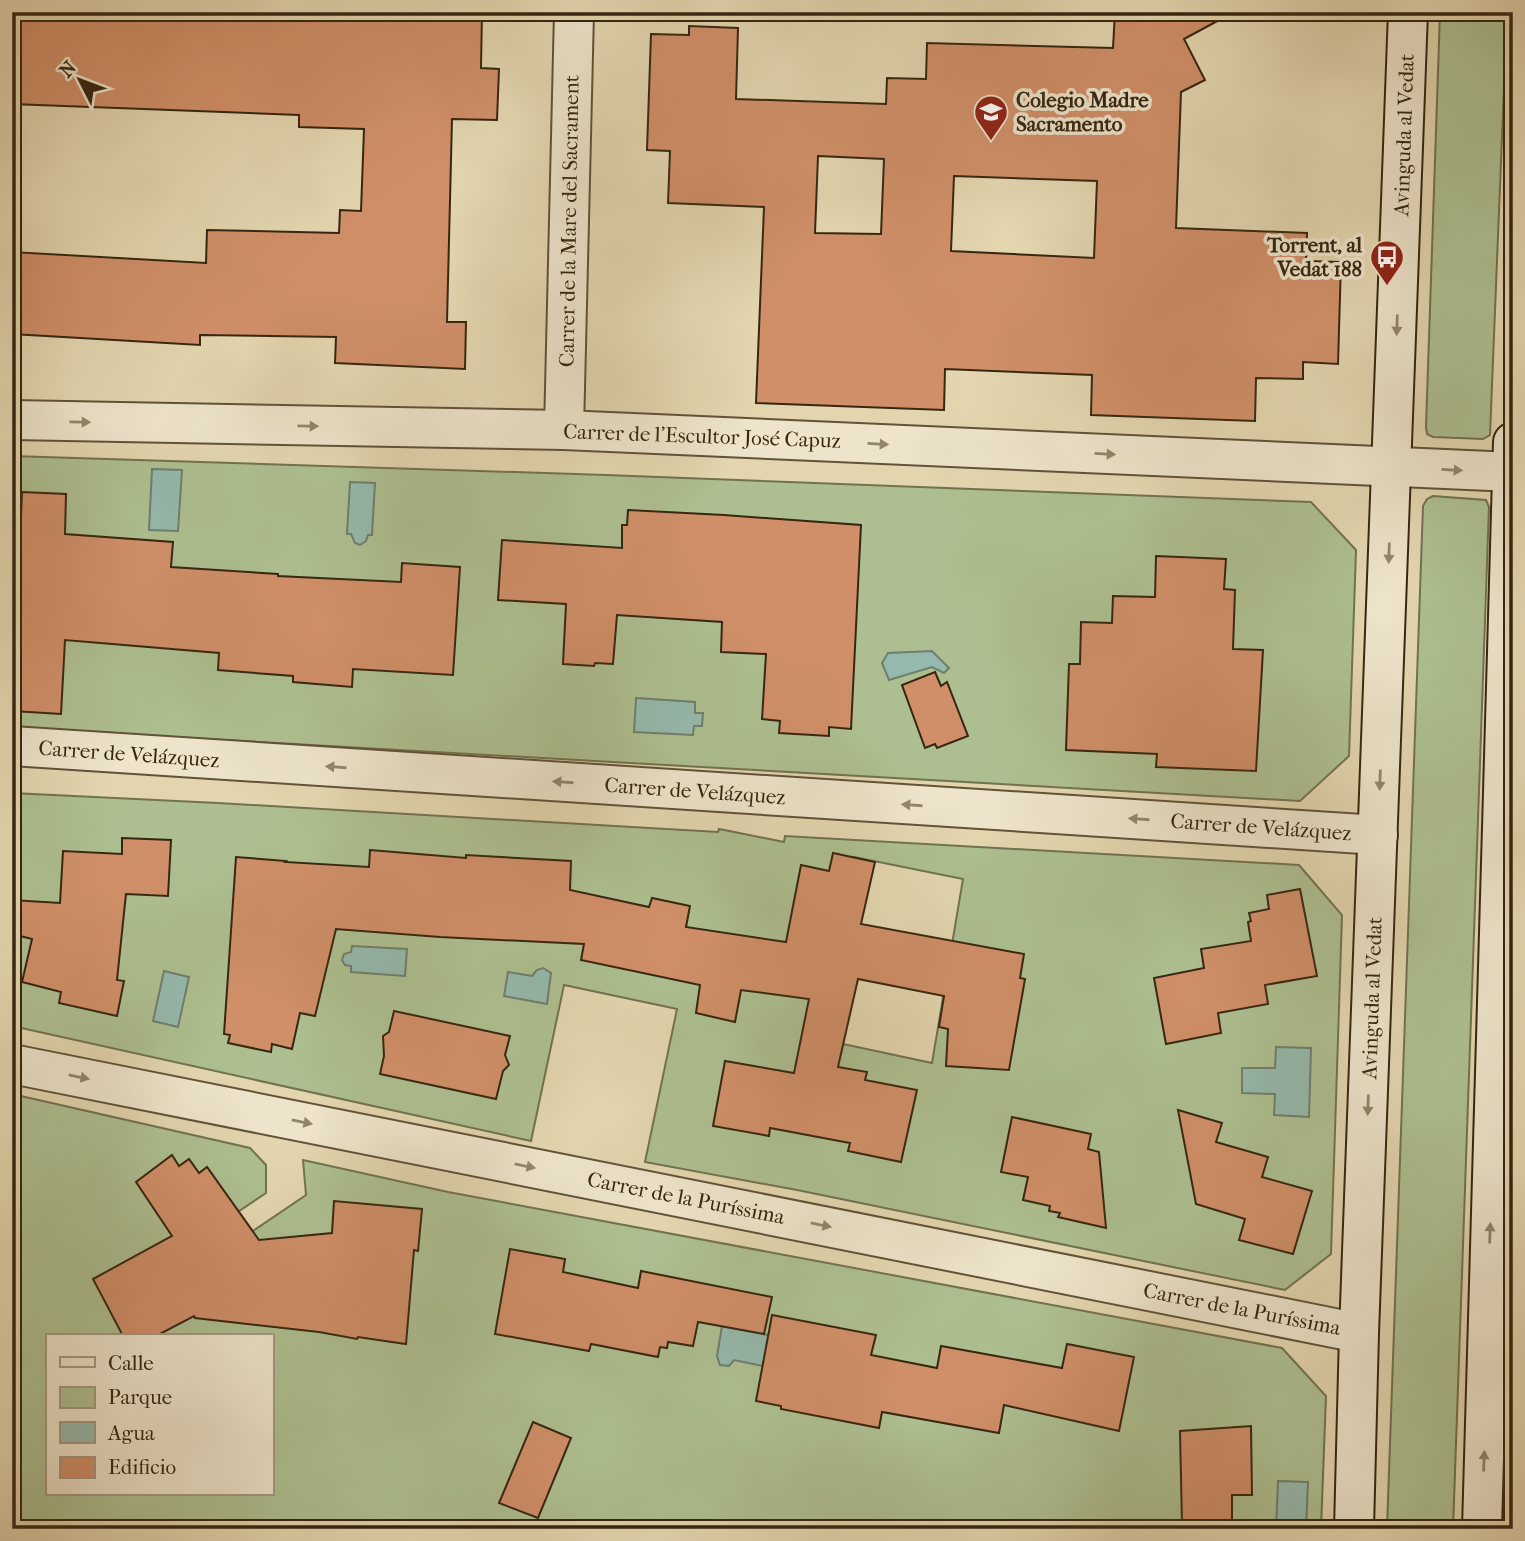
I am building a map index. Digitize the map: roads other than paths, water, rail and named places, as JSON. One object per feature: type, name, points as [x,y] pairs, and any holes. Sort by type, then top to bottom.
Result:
[{"type":"street","name":"Carrer de la Mare del Sacrament","points":[[564,430],[574,12]]},
{"type":"street","name":"Avinguda al Vedat","points":[[1354,1529],[1408,12]]},
{"type":"street","name":"Carrer de l'Escultor José Capuz","points":[[12,421],[564,430],[1392,467]]},
{"type":"street","points":[[1392,467],[1512,462],[1482,1529]]},
{"type":"street","name":"Carrer de Velázquez","points":[[12,746],[1378,835]]},
{"type":"street","name":"Carrer de la Puríssima","points":[[12,1064],[1359,1332]]},
{"type":"water","points":[[152,469],[182,470],[178,531],[149,530]]},
{"type":"water","points":[[350,482],[375,483],[372,535],[368,535],[366,541],[360,545],[355,543],[351,534],[347,534]]},
{"type":"water","points":[[932,651],[949,668],[944,673],[932,667],[889,680],[882,663],[888,653]]},
{"type":"water","points":[[636,698],[695,702],[695,713],[703,713],[702,726],[694,726],[693,735],[634,732]]},
{"type":"water","points":[[352,946],[407,949],[405,976],[351,972],[351,966],[345,965],[342,960],[344,954],[351,952]]},
{"type":"water","points":[[543,968],[551,973],[547,1004],[504,996],[508,972],[532,976]]},
{"type":"water","points":[[164,971],[189,977],[178,1027],[153,1021]]},
{"type":"water","points":[[1276,1047],[1311,1048],[1309,1117],[1274,1115],[1275,1094],[1242,1093],[1242,1068],[1275,1068]]},
{"type":"water","points":[[722,1326],[778,1337],[773,1368],[734,1360],[729,1366],[720,1365],[717,1356]]},
{"type":"water","points":[[1278,1481],[1308,1482],[1306,1529],[1276,1529]]},
{"type":"place","name":"Colegio Madre Sacramento","points":[[991,142]]},
{"type":"place","name":"Torrent, al Vedat 188","points":[[1387,287]]}]
